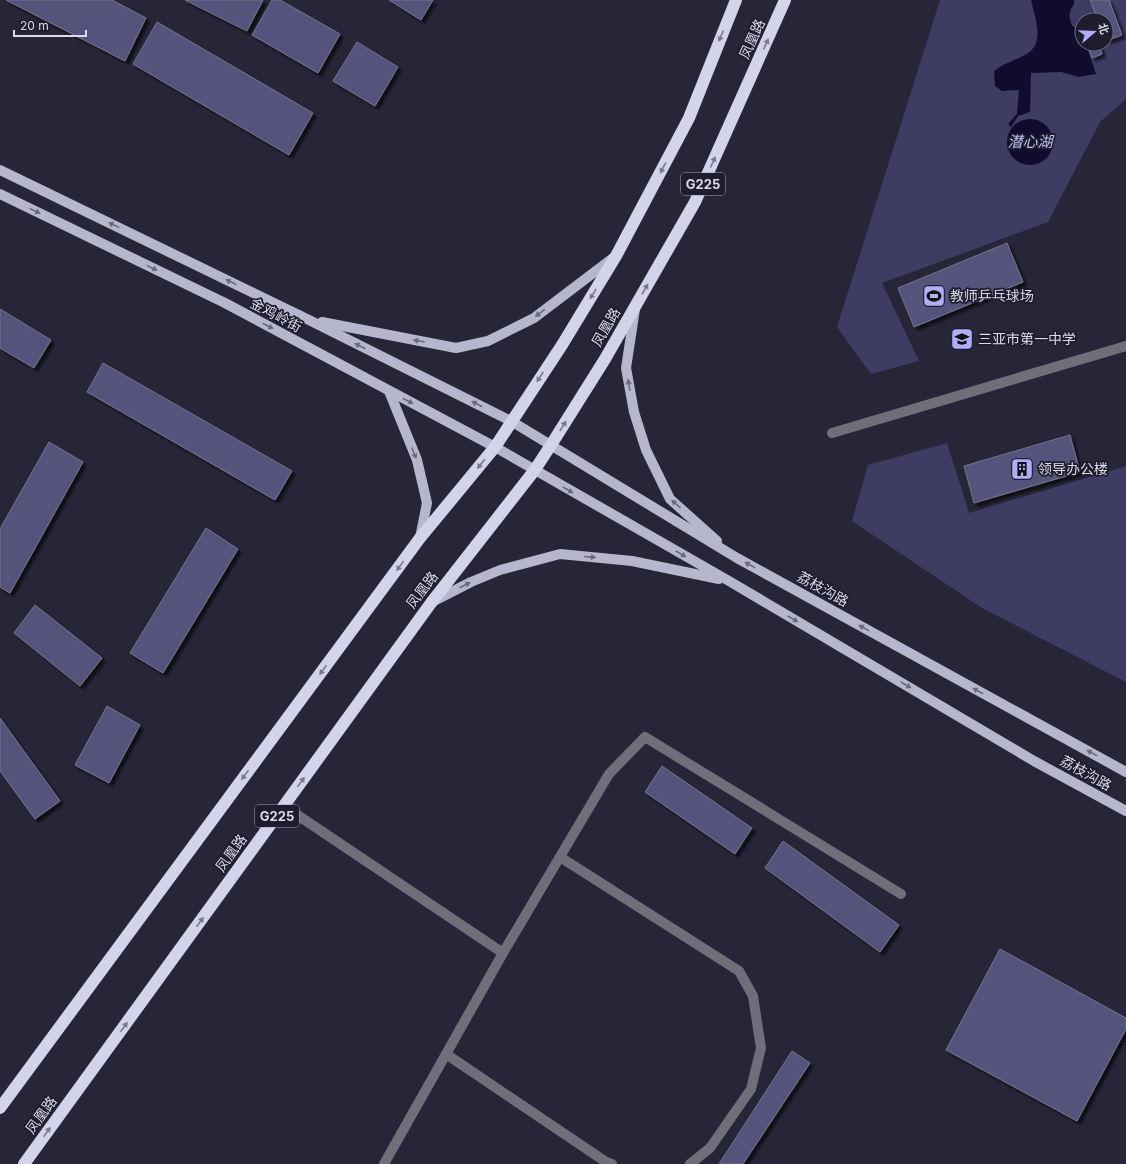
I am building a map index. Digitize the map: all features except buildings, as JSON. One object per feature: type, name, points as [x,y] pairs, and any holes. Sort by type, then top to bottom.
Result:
[{"type":"highway","name":"凤凰路","points":[[0,1108],[420,538],[495,447],[562,345],[616,256],[689,118],[736,0]]},
{"type":"highway","name":"凤凰路","points":[[24,1164],[431,603],[534,471],[551,446],[635,307],[695,202],[785,0]]},
{"type":"main road","name":"金鸡岭街","points":[[0,170],[307,319],[511,421]]},
{"type":"main road","name":"金鸡岭街","points":[[0,194],[225,303],[495,447],[534,471]]},
{"type":"main road","points":[[307,319],[456,348],[481,343],[534,318],[616,256]]},
{"type":"main road","points":[[635,307],[626,368],[634,412],[646,450],[670,499],[737,558]]},
{"type":"main road","points":[[389,391],[417,460],[427,503],[420,538]]},
{"type":"main road","name":"荔枝沟路","points":[[511,421],[737,558],[1126,772]]},
{"type":"main road","name":"荔枝沟路","points":[[534,471],[729,581],[1028,757],[1126,812]]},
{"type":"main road","points":[[431,603],[471,582],[500,570],[560,554],[632,561],[729,581]]},
{"type":"street","points":[[832,432],[1126,346]]},
{"type":"street","points":[[384,1164],[503,953],[609,774],[645,737],[901,894]]},
{"type":"street","points":[[284,806],[503,953]]},
{"type":"street","points":[[560,857],[739,971],[753,996],[761,1048],[751,1090],[710,1148],[690,1164]]},
{"type":"street","points":[[446,1054],[606,1162],[612,1164]]},
{"type":"shaded area","points":[[940,0],[1126,0],[1126,99],[1100,122],[1048,222],[882,283],[919,361],[871,374],[837,327]]},
{"type":"shaded area","points":[[947,443],[969,513],[1126,466],[1126,682],[982,608],[852,521],[868,465]]},
{"type":"water","name":"潜心湖","points":[[1031,0],[1074,0],[1074,4],[1070,12],[1070,21],[1074,26],[1074,52],[1089,52],[1096,74],[1079,77],[1061,72],[1031,73],[1030,112],[1018,116],[1011,127],[1008,124],[1017,114],[1019,90],[1002,91],[995,86],[994,71],[1025,55],[1031,50],[1037,38],[1036,22]]},
{"type":"water","name":"潜心湖","points":[[1030,119],[1043,123],[1049,129],[1053,142],[1049,155],[1043,161],[1030,165],[1017,161],[1011,155],[1007,142],[1011,129],[1017,123]]},
{"type":"place","name":"教师乒乓球场","points":[[934,296]]},
{"type":"place","name":"三亚市第一中学","points":[[962,339]]},
{"type":"place","name":"领导办公楼","points":[[1022,469]]}]
